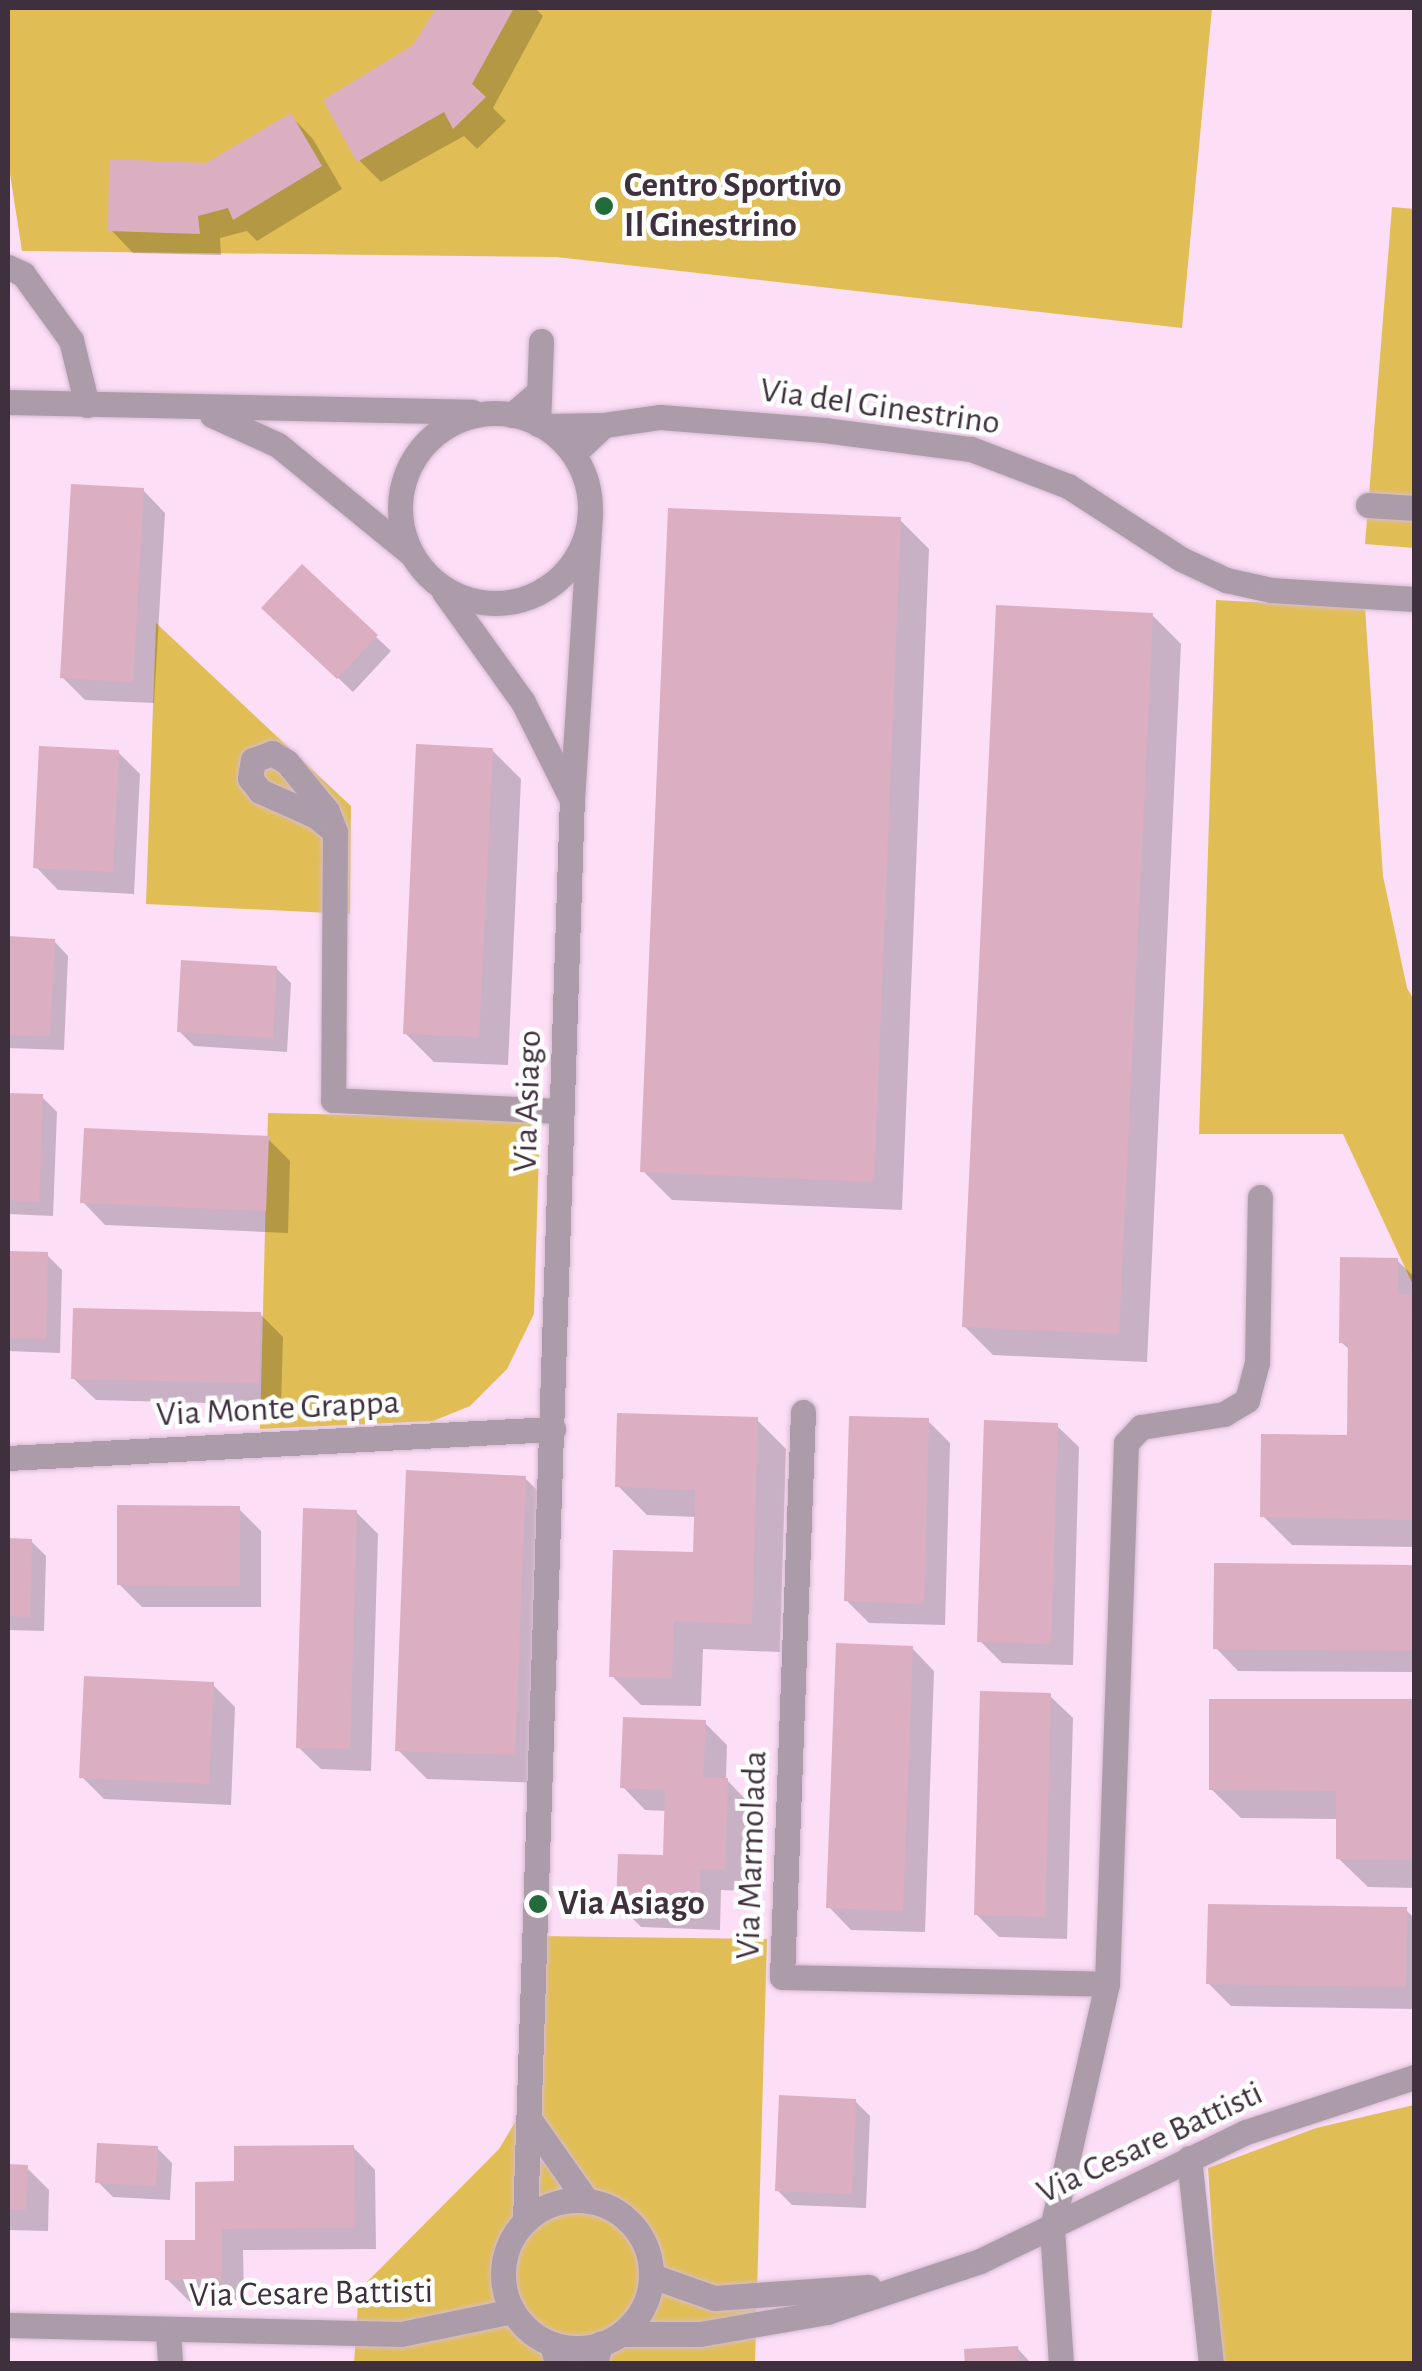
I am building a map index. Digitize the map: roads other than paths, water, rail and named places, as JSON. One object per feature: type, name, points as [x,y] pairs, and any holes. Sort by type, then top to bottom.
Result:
[{"type":"street","points":[[8,268],[23,274],[71,340],[87,406]]},
{"type":"street","points":[[541,340],[537,392],[541,425]]},
{"type":"street","points":[[412,554],[401,523],[401,502],[418,451],[450,426],[467,418],[508,414],[537,392]]},
{"type":"street","points":[[8,402],[508,414],[541,425],[574,453],[587,482],[590,514],[574,560],[549,586],[531,596],[481,602],[435,582],[412,554],[278,444],[250,428],[183,407]]},
{"type":"street","name":"Via del Ginestrino","points":[[541,425],[604,425],[660,417],[971,449],[1056,480],[1181,559],[1226,580],[1272,590],[1414,599]]},
{"type":"street","points":[[574,453],[604,425]]},
{"type":"street","points":[[1368,504],[1414,508]]},
{"type":"street","name":"Via Asiago","points":[[525,2221],[532,2123],[572,800],[590,514]]},
{"type":"street","name":"Via Asiago","points":[[435,582],[506,673],[572,800]]},
{"type":"street","points":[[335,832],[334,1100],[562,1111]]},
{"type":"street","points":[[1061,2364],[1052,2228],[1107,1984],[1126,1443],[1134,1430],[1148,1424],[1224,1414],[1247,1400],[1257,1363],[1260,1197]]},
{"type":"street","name":"Via Marmolada","points":[[803,1412],[782,1977],[1107,1984]]},
{"type":"street","name":"Via Monte Grappa","points":[[8,1458],[553,1429]]},
{"type":"street","name":"Via Cesare Battisti","points":[[606,2347],[826,2312],[918,2282],[980,2261],[1189,2158],[1272,2122],[1414,2077]]},
{"type":"street","points":[[532,2123],[586,2200]]},
{"type":"street","points":[[1189,2158],[1211,2364]]},
{"type":"street","points":[[586,2200],[608,2206],[635,2226],[649,2250],[652,2276],[642,2308],[606,2347],[554,2354],[513,2311],[504,2291],[503,2264],[512,2238],[525,2221],[551,2204],[586,2200]]},
{"type":"street","name":"Via Cesare Battisti","points":[[652,2276],[702,2296],[732,2298],[918,2282]]},
{"type":"street","name":"Via Cesare Battisti","points":[[8,2325],[168,2332],[401,2334],[513,2311]]},
{"type":"street","name":"Via Cesare Battisti","points":[[168,2332],[170,2364]]},
{"type":"place","name":"Centro Sportivo Il Ginestrino","points":[[604,206]]},
{"type":"place","name":"Via Asiago","points":[[538,1904]]}]
